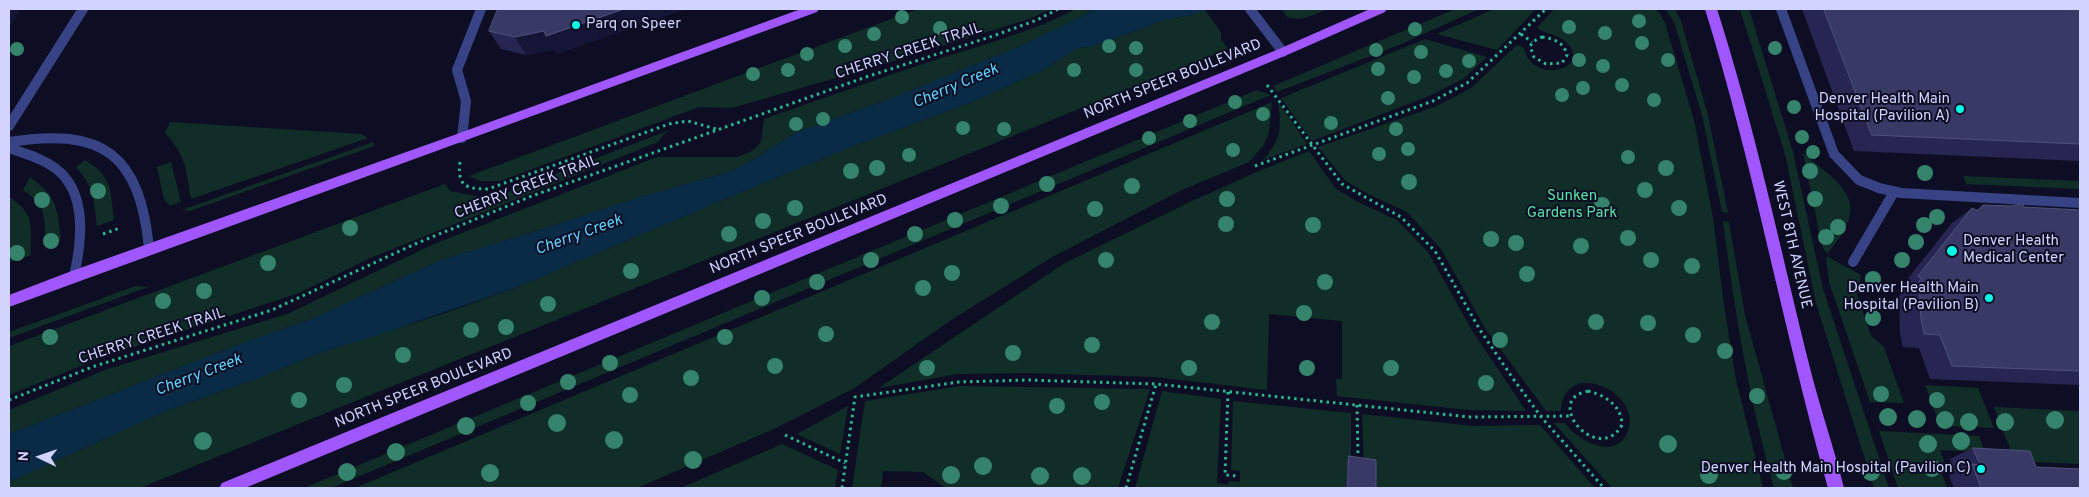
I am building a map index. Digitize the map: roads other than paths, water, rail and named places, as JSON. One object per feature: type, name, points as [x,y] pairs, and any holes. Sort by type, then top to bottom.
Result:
[{"type":"main road","points":[[9,301],[813,9]]},
{"type":"main road","name":"NORTH SPEER BOULEVARD","points":[[227,488],[1283,52],[1382,9]]},
{"type":"main road","name":"WEST 8TH AVENUE","points":[[1711,10],[1760,181],[1791,320],[1822,444],[1836,488]]},
{"type":"street","points":[[9,126],[83,9]]},
{"type":"street","points":[[462,138],[466,101],[457,70],[481,9]]},
{"type":"street","points":[[1250,9],[1283,52]]},
{"type":"street","points":[[1781,9],[1834,154],[1858,180],[1894,192],[2080,203]]},
{"type":"street","points":[[9,142],[48,137],[75,139],[105,149],[120,160],[131,173],[138,190],[148,227],[149,249]]},
{"type":"street","points":[[9,148],[36,157],[54,168],[66,177],[74,191],[80,242],[74,276]]},
{"type":"street","points":[[1853,262],[1894,192]]},
{"type":"water","name":"Cherry Creek","points":[[1094,9],[1205,9],[1193,15],[1167,19],[1092,47],[1078,48],[1041,71],[975,101],[851,147],[520,286],[378,335],[316,354],[262,377],[168,410],[9,482],[9,434],[235,346],[311,319],[441,260],[643,196],[730,172],[797,132],[889,99],[1023,45]]},
{"type":"place","name":"Parq on Speer","points":[[576,25]]},
{"type":"place","name":"Denver Health Main Hospital (Pavilion A)","points":[[1960,109]]},
{"type":"place","name":"Denver Health Medical Center","points":[[1952,251]]},
{"type":"place","name":"Denver Health Main Hospital (Pavilion B)","points":[[1989,298]]},
{"type":"place","name":"Denver Health Main Hospital (Pavilion C)","points":[[1981,469]]},
{"type":"park label","name":"Sunken Gardens Park","points":[[1572,206]]}]
